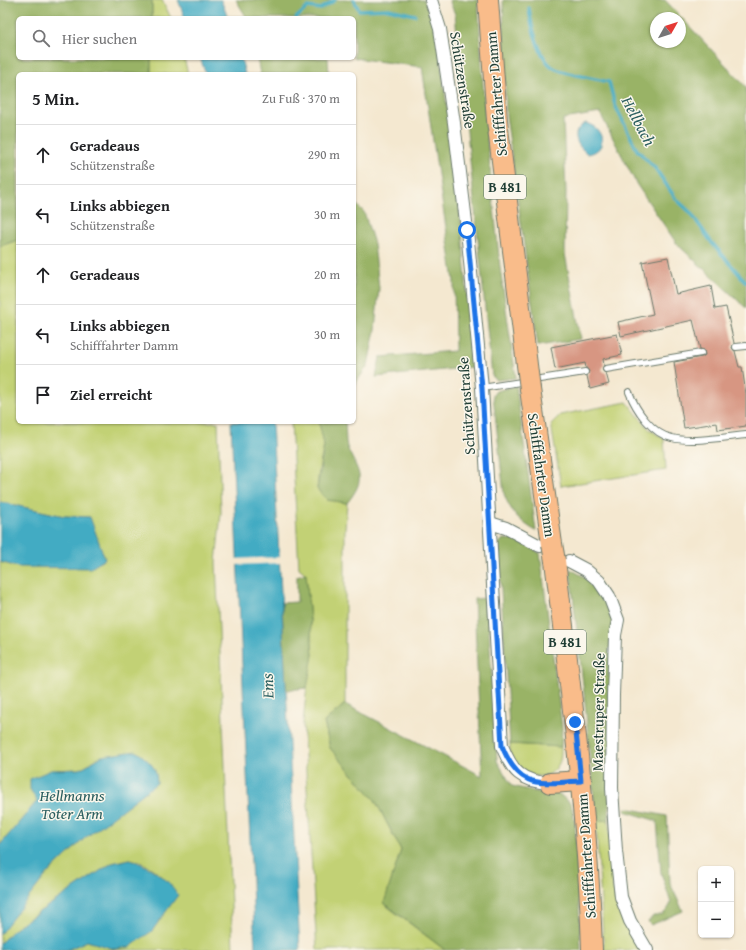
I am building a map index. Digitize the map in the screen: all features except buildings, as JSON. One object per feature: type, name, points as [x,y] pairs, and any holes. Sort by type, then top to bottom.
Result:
[{"type":"main road","name":"Schifffahrter Damm","points":[[488,0],[497,120],[529,381],[554,553],[581,781],[590,896],[592,950]]},
{"type":"main road","points":[[550,783],[581,781]]},
{"type":"street","name":"Schützenstraße","points":[[431,0],[440,29],[454,123],[467,230],[482,388],[502,746],[509,762],[520,775],[536,783],[550,783]]},
{"type":"street","name":"Maestruper Straße","points":[[490,523],[506,528],[586,570],[600,581],[609,596],[618,620],[615,635],[612,695],[612,788],[616,851],[621,897],[630,921],[647,950]]},
{"type":"lane","points":[[736,347],[746,346]]},
{"type":"lane","points":[[606,369],[701,353]]},
{"type":"lane","points":[[482,388],[585,372]]},
{"type":"lane","points":[[629,392],[633,402],[648,422],[662,435],[671,438],[691,439],[746,435]]},
{"type":"green space","points":[[0,0],[152,0],[152,16],[16,16],[16,60],[151,60],[151,72],[16,72],[16,241],[0,246]]},
{"type":"green space","points":[[152,0],[162,0],[170,16],[152,16]]},
{"type":"green space","points":[[236,0],[424,0],[436,29],[449,122],[462,231],[473,367],[376,377],[380,357],[455,351],[454,281],[422,67],[356,58],[356,16],[246,16]]},
{"type":"green space","points":[[449,0],[478,0],[485,119],[500,267],[516,378],[497,380],[492,376],[455,14]]},
{"type":"green space","points":[[503,0],[665,0],[676,12],[650,12],[650,48],[686,48],[686,23],[746,87],[746,308],[677,244],[637,185],[600,113],[563,119],[566,192],[565,254],[581,339],[538,346],[506,115]]},
{"type":"green space","points":[[151,60],[184,60],[188,72],[151,72]]},
{"type":"green space","points":[[257,60],[328,60],[329,72],[260,72]]},
{"type":"green space","points":[[356,204],[364,212],[374,244],[379,288],[375,330],[368,365],[356,383]]},
{"type":"green space","points":[[16,241],[16,424],[218,424],[221,513],[216,562],[233,950],[67,950],[87,941],[115,949],[152,931],[177,895],[169,883],[157,872],[145,864],[131,859],[112,863],[18,926],[0,943],[0,934],[6,924],[47,874],[85,838],[102,756],[80,769],[51,770],[30,789],[38,801],[0,845],[0,562],[18,567],[90,517],[64,516],[0,502],[0,246]]},
{"type":"green space","points":[[516,386],[536,531],[516,516],[509,506],[504,494],[493,395],[496,391]]},
{"type":"green space","points":[[627,402],[649,429],[664,439],[666,470],[561,486],[551,424],[560,415]]},
{"type":"green space","points":[[291,424],[319,424],[324,445],[317,489],[327,500],[347,503],[345,529],[345,704],[324,722],[330,748],[375,800],[401,850],[384,904],[445,950],[317,950],[303,723],[308,676],[313,655],[306,574],[299,568]]},
{"type":"green space","points":[[319,424],[345,424],[347,447],[359,475],[357,487],[347,503],[327,500],[317,489],[324,445]]},
{"type":"green space","points":[[503,539],[516,540],[540,553],[562,728],[561,747],[510,744],[498,545]]},
{"type":"green space","points":[[570,569],[587,579],[598,590],[606,604],[613,623],[609,820],[596,821],[585,702]]},
{"type":"green space","points":[[306,573],[313,655],[307,688],[286,690],[282,603],[297,602],[297,576]]},
{"type":"green space","points":[[487,598],[497,761],[512,786],[537,792],[558,793],[571,804],[575,823],[581,950],[445,950],[384,903],[401,850],[375,800],[330,748],[324,722],[345,704],[482,776],[474,599]]},
{"type":"green space","points":[[510,744],[561,747],[559,763],[553,771],[546,775],[531,775],[524,772],[513,761],[510,754]]},
{"type":"green space","points":[[626,808],[667,816],[670,883],[683,911],[651,925],[648,922],[653,916],[664,913],[671,903],[661,873],[657,821],[625,811]]},
{"type":"green space","points":[[609,820],[613,889],[624,921],[640,950],[604,950],[596,821]]},
{"type":"water","points":[[178,0],[221,0],[227,16],[184,16]]},
{"type":"water","points":[[201,60],[242,60],[244,72],[205,72]]},
{"type":"water","points":[[586,123],[597,129],[602,138],[602,143],[599,148],[595,152],[588,154],[580,147],[576,138],[577,130]]},
{"type":"water","name":"Ems","points":[[231,424],[272,424],[300,950],[255,950]]},
{"type":"water","points":[[0,502],[64,516],[90,517],[105,559],[91,568],[18,567],[0,562]]},
{"type":"water","name":"Hellmanns Toter Arm","points":[[136,751],[154,768],[157,783],[85,838],[47,874],[0,934],[0,845],[37,801],[30,789],[30,779],[51,770],[80,769],[102,756]]},
{"type":"water","name":"Hellmanns Toter Arm","points":[[130,859],[144,865],[163,877],[174,888],[178,895],[152,931],[130,947],[115,949],[87,941],[67,950],[0,950],[0,943],[18,926],[112,863]]},
{"type":"pier","points":[[281,557],[282,563],[235,565],[235,559]]},
{"type":"waterway","name":"Hellbach","points":[[298,16],[308,7],[321,9],[335,0]]},
{"type":"waterway","name":"Hellbach","points":[[354,0],[359,10],[389,9],[415,15]]},
{"type":"waterway","name":"Hellbach","points":[[529,8],[540,50],[549,64],[564,72],[609,82],[615,105],[637,150],[655,168],[676,199],[690,212],[712,243],[746,282]]},
{"type":"route","points":[[467,230],[482,388],[502,746],[509,762],[520,775],[536,783],[581,781],[575,722]]}]
